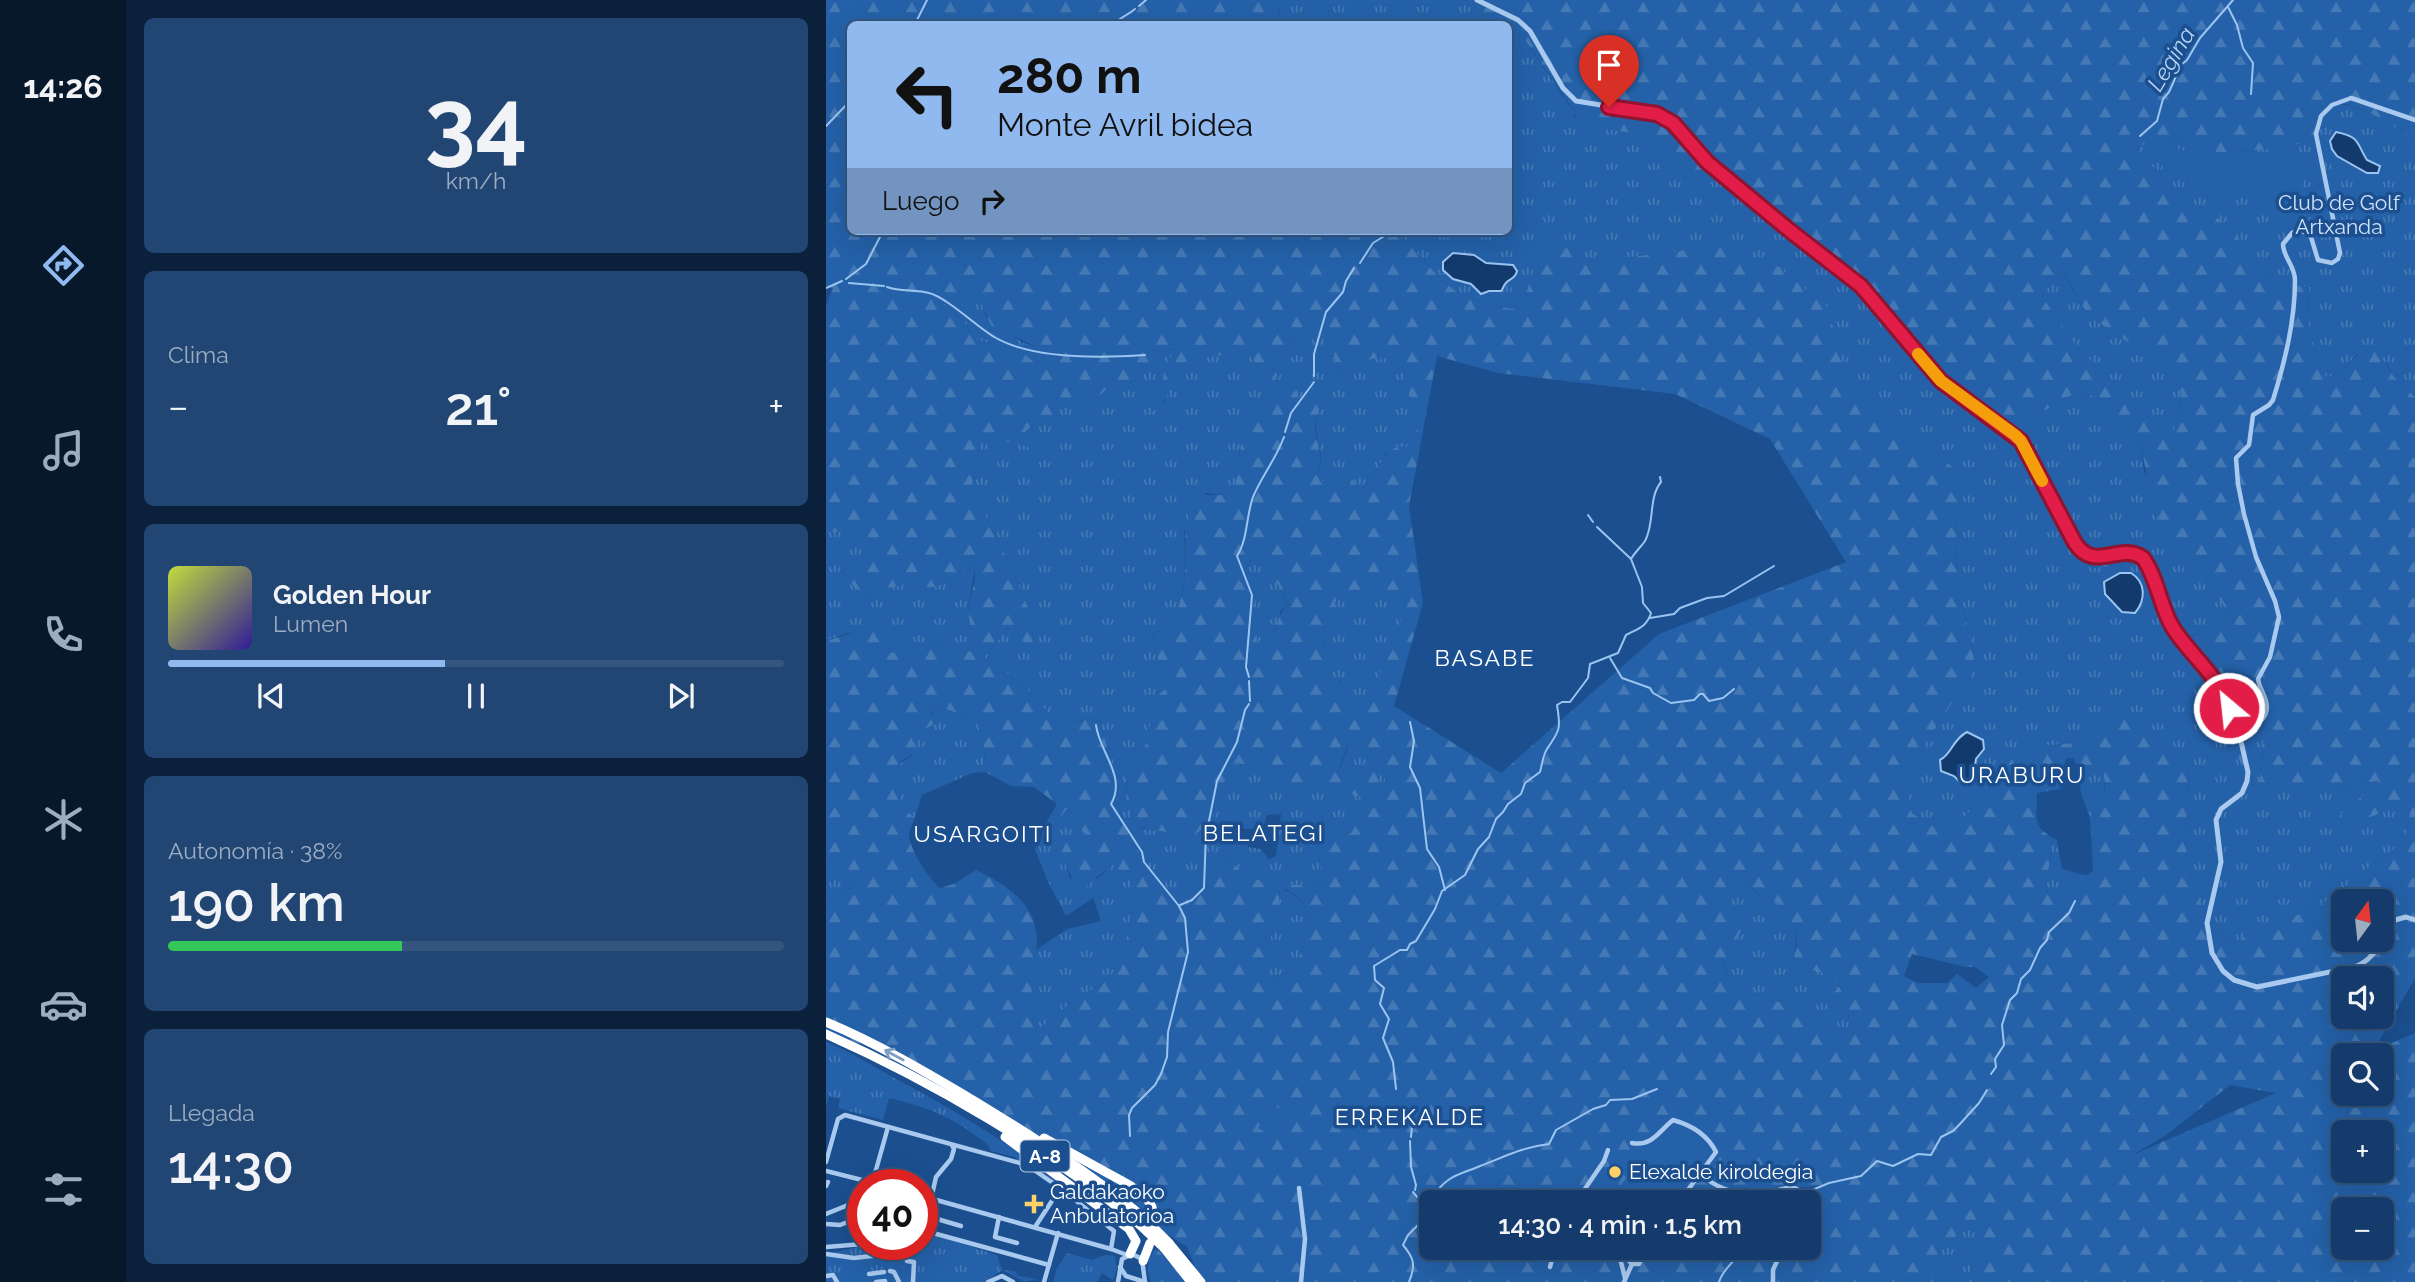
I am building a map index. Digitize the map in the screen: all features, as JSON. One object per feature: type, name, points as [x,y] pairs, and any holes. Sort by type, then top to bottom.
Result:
[{"type":"highway","name":"A-8","points":[[826,1023],[884,1050],[953,1088],[1109,1189],[1201,1282]]},
{"type":"highway","name":"A-8","points":[[826,1034],[876,1057],[944,1094],[1141,1220]]},
{"type":"highway","points":[[953,1088],[1132,1186],[1147,1199],[1154,1219]]},
{"type":"highway","points":[[944,1094],[1056,1173],[1129,1229],[1136,1241],[1128,1255]]},
{"type":"highway","points":[[1143,1266],[1150,1243]]},
{"type":"highway","name":"A-8","points":[[1167,1245],[1191,1282]]},
{"type":"street","points":[[1476,0],[1518,20],[1530,31],[1569,96],[1585,104],[1657,114],[1666,118],[1707,162],[1861,286],[1941,381],[2021,441],[2080,550],[2091,557],[2127,554],[2143,558],[2174,629],[2225,696],[2239,733],[2246,762],[2247,780],[2242,793],[2221,809],[2216,818],[2221,862],[2207,923],[2212,953],[2223,971],[2241,984],[2263,987],[2354,967],[2371,957],[2395,920],[2406,917],[2415,920]]},
{"type":"street","points":[[2239,733],[2259,723],[2265,715],[2266,702],[2258,679],[2270,657],[2279,619],[2276,603],[2256,557],[2244,514],[2236,458],[2249,445],[2253,415],[2273,400],[2290,343],[2295,279],[2283,244],[2292,233],[2301,230],[2311,237],[2318,260],[2332,263],[2338,259],[2340,253],[2318,147],[2317,125],[2323,113],[2332,105],[2351,98],[2415,120]]},
{"type":"street","points":[[826,1161],[838,1119],[842,1116],[1027,1166],[1062,1186],[1114,1231],[1113,1250],[1123,1274],[1145,1282],[1143,1266],[1136,1255],[1128,1255],[1113,1250],[1058,1233],[938,1200]]},
{"type":"street","points":[[1632,1143],[1644,1144],[1660,1136],[1671,1120],[1704,1135],[1716,1152],[1688,1190]]},
{"type":"street","points":[[876,1169],[888,1127]]},
{"type":"street","points":[[938,1174],[953,1155],[954,1149],[951,1145]]},
{"type":"street","points":[[1584,1190],[1604,1161],[1608,1150]]},
{"type":"street","points":[[826,1171],[847,1177]]},
{"type":"street","points":[[1701,1174],[1719,1188],[1730,1190]]},
{"type":"street","points":[[1035,1227],[1062,1186]]},
{"type":"street","points":[[1774,1190],[1781,1187],[1796,1190]]},
{"type":"street","points":[[1299,1188],[1305,1239],[1301,1282]]},
{"type":"street","points":[[826,1214],[847,1205]]},
{"type":"street","points":[[999,1217],[995,1237],[1017,1243]]},
{"type":"street","points":[[938,1219],[961,1226]]},
{"type":"street","points":[[826,1224],[847,1222]]},
{"type":"street","points":[[1044,1282],[1058,1233]]},
{"type":"street","points":[[938,1234],[1049,1265]]},
{"type":"street","points":[[826,1247],[847,1245]]},
{"type":"street","points":[[826,1254],[847,1257]]},
{"type":"street","points":[[1118,1282],[1120,1264],[1128,1255]]},
{"type":"street","points":[[1550,1267],[1552,1260]]},
{"type":"street","points":[[1625,1280],[1630,1260]]},
{"type":"street","points":[[1625,1280],[1621,1262],[1630,1260],[1639,1264],[1641,1260]]},
{"type":"street","points":[[1773,1282],[1773,1270],[1778,1260]]},
{"type":"street","points":[[907,1261],[914,1262],[913,1282]]},
{"type":"street","points":[[1124,1282],[1143,1266]]},
{"type":"street","points":[[869,1273],[894,1272],[899,1282]]},
{"type":"street","points":[[826,1274],[837,1279]]},
{"type":"street","points":[[988,1282],[1002,1276],[1013,1282]]},
{"type":"street","points":[[876,1282],[885,1280]]},
{"type":"green space","points":[[826,0],[1280,0],[1279,21],[847,21],[847,235],[1400,235],[1455,291],[1493,306],[1512,309],[1523,304],[1539,252],[1552,241],[1595,262],[1684,250],[1715,241],[1779,267],[1828,308],[1846,375],[1919,453],[1949,464],[1964,478],[1956,525],[1956,549],[1961,597],[1976,667],[1902,779],[1912,813],[1931,826],[1963,819],[1994,784],[2019,749],[2098,740],[2117,714],[2157,735],[2188,760],[2186,847],[2194,893],[2221,933],[2235,945],[2250,931],[2312,910],[2331,898],[2331,952],[2394,952],[2394,889],[2343,889],[2405,842],[2412,800],[2351,825],[2339,816],[2379,781],[2319,788],[2285,784],[2272,766],[2267,790],[2251,791],[2214,692],[2180,648],[2148,577],[2135,563],[2092,568],[2078,554],[2013,442],[1944,397],[1878,315],[1853,289],[1710,173],[1692,178],[1683,176],[1650,136],[1573,122],[1577,112],[1520,33],[1512,29],[1512,21],[1492,19],[1465,0],[2415,0],[2415,139],[2366,111],[2338,104],[2331,108],[2322,121],[2318,130],[2319,141],[2261,150],[2226,152],[2202,148],[2182,140],[2162,138],[2138,148],[2137,152],[2186,199],[2226,223],[2277,286],[2309,286],[2308,323],[2321,372],[2327,377],[2336,375],[2369,345],[2375,347],[2394,377],[2415,397],[2415,978],[2394,1014],[2394,966],[2331,966],[2331,1029],[2386,1029],[2378,1043],[2331,1043],[2331,1106],[2394,1106],[2394,1043],[2392,1043],[2415,1033],[2415,1282],[1967,1282],[1984,1239],[1966,1226],[1939,1252],[1935,1282],[1201,1282],[1187,1247],[981,1112],[869,1047],[826,1034],[826,900],[844,894],[854,879],[826,856],[826,631],[830,640],[872,625],[879,629],[891,653],[921,646],[951,645],[974,653],[968,611],[975,578],[974,566],[935,587],[920,588],[904,584],[890,588],[882,586],[864,599],[841,571],[868,561],[866,548],[857,533],[826,531],[826,306],[833,288],[826,288]],"holes":[[[2060,270],[2092,318],[2170,370],[2176,377],[2181,395],[2176,424],[2169,442],[2160,428],[2075,345],[2042,296]],[[969,293],[982,305],[991,325],[1036,347],[1034,357],[1040,358],[1036,364],[1020,350],[976,340],[963,321],[943,304]],[[1324,327],[1340,373],[1372,359],[1402,357],[1414,412],[1415,440],[1412,447],[1397,448],[1388,453],[1360,492],[1352,479],[1350,484],[1340,491],[1317,475],[1320,455],[1315,424],[1323,403],[1302,403],[1294,389],[1278,389],[1272,362],[1292,347],[1289,340]],[[1180,349],[1163,369],[1163,381],[1152,399],[1152,412],[1163,402],[1187,361],[1198,359],[1208,363],[1204,358],[1250,350],[1261,379],[1264,397],[1246,426],[1235,487],[1222,495],[1203,495],[1193,507],[1185,527],[1185,571],[1179,604],[1173,618],[1164,628],[1152,633],[1168,687],[1156,697],[1137,772],[1127,775],[1126,796],[1134,827],[1192,836],[1212,823],[1215,801],[1234,763],[1283,768],[1287,789],[1332,789],[1333,786],[1361,798],[1359,817],[1350,834],[1323,821],[1321,817],[1324,808],[1315,826],[1323,887],[1287,884],[1284,889],[1300,900],[1305,908],[1308,926],[1298,959],[1279,981],[1274,982],[1263,974],[1262,967],[1278,912],[1280,892],[1211,850],[1205,891],[1183,909],[1163,894],[1147,890],[1154,875],[1130,839],[1121,816],[1116,779],[1099,718],[1057,724],[1024,687],[984,657],[1008,628],[1033,650],[1034,644],[1029,610],[1007,558],[971,489],[983,436],[1029,447],[1034,443],[1025,432],[1038,420],[1056,415],[1063,405],[1080,403],[1138,379],[1151,367],[1153,359],[1149,351]],[[1437,356],[1498,373],[1675,394],[1770,439],[1846,562],[1659,634],[1501,773],[1394,706],[1423,603],[1409,506]],[[2073,394],[2098,398],[2119,427],[2141,445],[2153,510],[2174,545],[2191,557],[2232,618],[2236,629],[2184,637],[2169,614],[2147,560],[2130,553],[2086,555],[2028,449],[2011,430]],[[1257,558],[1278,585],[1289,605],[1281,614],[1266,648],[1260,648],[1257,644],[1255,600],[1246,568],[1249,561]],[[1340,590],[1407,593],[1399,633],[1363,711],[1352,706],[1336,678],[1321,683],[1323,636]],[[2274,691],[2274,717],[2263,718],[2259,782],[2252,785],[2250,766],[2229,697],[2247,707],[2261,701],[2260,695]],[[928,703],[978,720],[984,745],[985,772],[1011,786],[1034,787],[1057,804],[1046,823],[1040,842],[1067,809],[1074,814],[1072,821],[1093,842],[1080,846],[1066,843],[1058,859],[1065,862],[1078,893],[1114,863],[1123,875],[1132,881],[1134,901],[1124,951],[1115,971],[1037,1031],[1033,1022],[1032,998],[1037,936],[1029,911],[1012,892],[976,870],[954,884],[940,888],[925,871],[912,847],[909,833],[915,817],[905,810],[900,802],[899,793],[904,781],[898,765],[914,752],[911,736],[934,722]],[[1348,745],[1367,749],[1381,761],[1386,786],[1379,782],[1377,768],[1372,764],[1355,771],[1352,780],[1337,774]],[[2068,758],[2074,759],[2077,765],[2103,774],[2105,780],[2104,792],[2090,818],[2093,870],[2088,875],[2080,874],[2072,889],[2057,898],[2048,893],[2046,887],[2053,838],[2041,829],[2036,814],[2037,793],[2060,789]],[[1748,884],[1764,900],[1775,902],[1783,908],[1796,936],[1796,963],[1826,974],[1839,986],[1834,993],[1848,1013],[1851,1025],[1844,1036],[1814,1027],[1809,1022],[1814,1012],[1783,995],[1780,1002],[1769,1000],[1764,996],[1739,993],[1730,983],[1723,960],[1731,953],[1732,945],[1742,930],[1736,926],[1737,913],[1722,896],[1738,892]],[[1912,954],[1975,967],[1989,977],[1976,988],[1957,974],[1947,983],[1918,983],[1904,976]],[[2230,1085],[2276,1093],[2132,1155],[2165,1136]]]},
{"type":"green space","points":[[1280,0],[1465,0],[1498,21],[1279,21]]},
{"type":"green space","points":[[1512,29],[1520,33],[1569,105],[1577,112],[1574,122],[1650,135],[1683,176],[1692,178],[1710,173],[1853,289],[1988,424],[2013,442],[2078,554],[2092,568],[2135,563],[2148,577],[2180,648],[2214,692],[2251,790],[2267,790],[2272,766],[2285,784],[2319,788],[2380,781],[2340,816],[2351,824],[2412,800],[2405,842],[2343,889],[2331,889],[2331,898],[2312,910],[2250,931],[2235,945],[2221,933],[2194,893],[2186,847],[2188,760],[2098,740],[2019,749],[1994,784],[1963,819],[1931,826],[1912,813],[1902,779],[1976,667],[1961,597],[1956,549],[1956,525],[1964,478],[1949,464],[1919,453],[1846,375],[1828,308],[1715,241],[1684,250],[1595,262],[1552,242],[1539,252],[1523,305],[1512,309],[1493,306],[1455,291],[1400,235],[1512,235]],"holes":[[[2140,582],[2144,597],[2142,605],[2116,607],[2105,594]],[[1967,732],[1981,755],[1976,759],[1976,766],[1960,782],[1954,776],[1945,774],[1940,760]]]},
{"type":"green space","name":"Club de Golf Artxanda","points":[[2337,104],[2367,112],[2415,139],[2415,397],[2394,377],[2386,363],[2358,354],[2336,375],[2327,377],[2321,372],[2308,323],[2309,286],[2277,286],[2226,223],[2186,199],[2137,152],[2138,148],[2152,138],[2161,136],[2240,152],[2319,141],[2322,120]]},
{"type":"green space","points":[[2162,144],[2216,160],[2297,151],[2304,167],[2301,188],[2303,192],[2294,215],[2276,203],[2211,193],[2184,182],[2146,152]]},
{"type":"green space","points":[[2060,270],[2092,318],[2170,370],[2176,377],[2181,395],[2180,405],[2169,443],[2160,428],[2075,345],[2042,296]]},
{"type":"green space","points":[[969,293],[982,305],[986,317],[1022,342],[1036,347],[1040,358],[1036,365],[1020,350],[976,340],[963,321],[942,304]]},
{"type":"green space","points":[[1324,327],[1340,373],[1372,359],[1402,356],[1416,419],[1412,447],[1386,453],[1359,493],[1352,480],[1340,491],[1317,475],[1321,458],[1316,430],[1318,412],[1278,389],[1272,362],[1292,347],[1289,340]]},
{"type":"green space","points":[[1181,349],[1168,362],[1163,382],[1153,397],[1153,411],[1165,401],[1174,376],[1187,361],[1198,359],[1206,362],[1203,358],[1251,349],[1264,397],[1246,426],[1235,487],[1222,495],[1206,493],[1185,528],[1184,584],[1181,598],[1172,620],[1152,633],[1168,687],[1137,772],[1127,775],[1126,796],[1141,829],[1166,830],[1192,836],[1212,823],[1215,801],[1233,763],[1284,768],[1288,789],[1331,789],[1333,786],[1362,798],[1359,817],[1350,834],[1323,821],[1321,814],[1315,826],[1323,887],[1287,884],[1284,890],[1294,895],[1305,908],[1308,926],[1298,959],[1279,981],[1274,982],[1263,974],[1262,967],[1278,912],[1280,892],[1239,869],[1228,858],[1212,851],[1205,891],[1183,910],[1163,894],[1147,890],[1154,875],[1130,839],[1121,816],[1116,779],[1099,718],[1056,724],[1024,687],[984,657],[1008,628],[1034,644],[1029,610],[1007,558],[971,489],[983,435],[1028,438],[1025,432],[1038,420],[1056,415],[1063,405],[1099,396],[1106,390],[1120,388],[1138,379],[1148,351]],"holes":[[[1281,814],[1276,856],[1269,859],[1261,849],[1248,847],[1241,829],[1263,828],[1267,815]]]},
{"type":"green space","points":[[2073,394],[2098,398],[2119,427],[2141,445],[2144,471],[2176,544],[2191,557],[2232,618],[2236,629],[2184,637],[2169,614],[2147,560],[2097,558],[2081,549],[2010,430]]},
{"type":"green space","points":[[826,531],[858,533],[866,548],[868,561],[841,571],[864,599],[882,586],[890,588],[904,584],[920,588],[935,587],[975,566],[968,611],[974,653],[951,645],[921,646],[891,653],[879,629],[846,633],[829,640],[826,631]]},
{"type":"green space","points":[[1257,558],[1278,585],[1289,606],[1281,610],[1271,642],[1266,648],[1260,648],[1257,644],[1246,568],[1249,561]]},
{"type":"green space","points":[[1340,589],[1407,593],[1399,633],[1363,711],[1350,704],[1340,681],[1321,683],[1323,636]]},
{"type":"green space","points":[[2274,691],[2274,718],[2263,719],[2261,774],[2259,782],[2252,785],[2250,766],[2228,696],[2247,707],[2260,696]]},
{"type":"green space","points":[[927,703],[978,720],[984,745],[985,772],[972,773],[922,795],[915,817],[905,810],[900,802],[899,793],[904,781],[898,765],[913,755],[911,736],[931,726],[933,715]]},
{"type":"green space","points":[[1349,745],[1367,749],[1378,756],[1386,787],[1379,782],[1377,768],[1369,765],[1353,781],[1337,775]]},
{"type":"green space","points":[[2077,765],[2099,771],[2105,778],[2103,798],[2090,818],[2081,793]]},
{"type":"green space","points":[[1067,809],[1075,814],[1072,821],[1094,841],[1087,846],[1077,847],[1059,859],[1065,862],[1070,879],[1097,879],[1114,863],[1123,875],[1132,881],[1134,901],[1124,951],[1115,971],[1037,1031],[1031,1014],[1036,950],[1067,929],[1101,921],[1093,898],[1066,916],[1035,849]]},
{"type":"green space","points":[[2053,838],[2057,840],[2062,869],[2080,874],[2072,889],[2057,898],[2048,893],[2046,887]]},
{"type":"green space","points":[[826,856],[855,877],[844,893],[826,900]]},
{"type":"green space","points":[[1748,884],[1762,898],[1774,902],[1786,911],[1795,934],[1794,956],[1798,961],[1827,975],[1837,984],[1851,1025],[1844,1036],[1814,1027],[1797,1005],[1783,995],[1780,1002],[1769,1000],[1764,996],[1739,993],[1730,983],[1723,959],[1732,942],[1734,928],[1722,896],[1738,892]]},
{"type":"green space","points":[[826,1042],[955,1112],[1063,1184],[1060,1188],[1019,1163],[1015,1157],[991,1151],[988,1145],[964,1127],[918,1106],[889,1098],[883,1120],[838,1108],[840,1099],[829,1096],[826,1107]]},
{"type":"green space","points":[[1272,1104],[1288,1113],[1274,1137],[1258,1128]]},
{"type":"green space","points":[[1676,1123],[1698,1134],[1712,1153],[1686,1190],[1617,1190],[1637,1164],[1634,1161],[1650,1140],[1658,1146]]},
{"type":"green space","points":[[1334,1201],[1347,1207],[1337,1230],[1324,1224]]},
{"type":"green space","points":[[1966,1226],[1984,1239],[1967,1282],[1935,1282],[1939,1252]]},
{"type":"green space","points":[[938,1235],[997,1255],[1003,1270],[984,1282],[826,1282],[826,1254],[847,1249],[847,1260],[938,1260]]},
{"type":"green space","points":[[1155,1249],[1187,1282],[1151,1282],[1148,1265]]},
{"type":"green space","points":[[1067,1253],[1092,1260],[1105,1255],[1115,1256],[1117,1269],[1113,1280],[1102,1273],[1097,1282],[1053,1282],[1057,1268]]},
{"type":"green space","points":[[1003,1270],[1015,1271],[1018,1276],[1037,1279],[1025,1282]]},
{"type":"shaded area","points":[[2336,132],[2354,139],[2367,160],[2380,166],[2378,173],[2367,173],[2337,156],[2330,141]]},
{"type":"shaded area","points":[[1453,253],[1474,255],[1486,263],[1513,265],[1517,271],[1501,291],[1481,294],[1471,284],[1453,279],[1443,270],[1443,262]]},
{"type":"shaded area","points":[[2120,573],[2131,573],[2142,586],[2143,597],[2135,613],[2122,612],[2105,594],[2104,582]]},
{"type":"shaded area","points":[[1967,732],[1983,740],[1984,749],[1976,759],[1973,778],[1960,782],[1954,776],[1941,771],[1940,760]]},
{"type":"waterway","points":[[916,21],[927,0]]},
{"type":"waterway","points":[[1139,6],[1146,0]]},
{"type":"waterway","name":"Legina","points":[[2140,136],[2157,121],[2163,99],[2181,65],[2233,0]]},
{"type":"waterway","points":[[2228,7],[2237,25],[2243,48],[2253,63],[2251,94]]},
{"type":"waterway","points":[[1118,21],[1135,9]]},
{"type":"waterway","points":[[826,126],[847,104]]},
{"type":"waterway","points":[[846,279],[866,264],[881,235]]},
{"type":"waterway","points":[[1360,263],[1373,243],[1386,235]]},
{"type":"waterway","points":[[1314,376],[1314,354],[1326,312],[1343,292],[1354,268]]},
{"type":"waterway","points":[[826,288],[842,281]]},
{"type":"waterway","points":[[849,283],[884,286]]},
{"type":"waterway","points":[[887,287],[937,296],[996,338],[1030,350],[1089,357],[1145,355]]},
{"type":"waterway","points":[[1285,432],[1291,413],[1314,382]]},
{"type":"waterway","points":[[1249,677],[1246,667],[1252,595],[1237,556],[1243,542],[1253,497],[1284,437]]},
{"type":"waterway","points":[[1396,1089],[1393,1062],[1383,1038],[1389,1019],[1380,1004],[1384,988],[1375,980],[1374,966],[1400,950],[1407,950],[1410,944],[1416,941],[1442,891],[1465,875],[1478,849],[1489,837],[1496,819],[1508,804],[1521,794],[1525,783],[1540,772],[1546,751],[1558,729],[1557,705],[1570,702],[1588,678],[1590,664],[1618,653],[1626,635],[1647,622],[1651,613],[1643,603],[1642,587],[1631,559],[1648,534],[1654,495],[1661,482],[1660,477]]},
{"type":"waterway","points":[[1588,515],[1593,522]]},
{"type":"waterway","points":[[1597,527],[1631,559]]},
{"type":"waterway","points":[[1650,618],[1674,614],[1680,608],[1707,598],[1724,596],[1774,566]]},
{"type":"waterway","points":[[1610,658],[1622,678],[1650,688],[1653,693],[1671,703],[1694,700],[1700,694],[1709,701],[1723,698],[1734,689]]},
{"type":"waterway","points":[[1249,681],[1250,701]]},
{"type":"waterway","points":[[1208,826],[1217,781],[1237,742],[1249,704]]},
{"type":"waterway","points":[[1410,722],[1414,741],[1410,767],[1420,788],[1427,849],[1439,867],[1445,890]]},
{"type":"waterway","points":[[1096,725],[1116,784],[1111,804],[1142,852],[1144,862],[1179,906],[1185,918],[1188,952],[1168,1032],[1167,1057],[1155,1085],[1132,1108],[1129,1115],[1130,1136]]},
{"type":"waterway","points":[[1180,905],[1192,900],[1204,888],[1206,832]]},
{"type":"waterway","points":[[1991,1074],[1996,1067],[1995,1059],[2004,1045],[2002,1025],[2010,1000],[2017,993],[2021,979],[2030,970],[2049,932],[2069,913],[2075,901]]},
{"type":"waterway","points":[[1438,1190],[1447,1181],[1463,1173],[1522,1150],[1549,1144],[1556,1130],[1593,1109],[1606,1105],[1610,1100],[1632,1099],[1657,1089]]},
{"type":"waterway","points":[[1812,1190],[1861,1176],[1877,1161],[1893,1166],[1918,1154],[1931,1155],[1941,1137],[1959,1125],[1987,1090]]},
{"type":"waterway","points":[[1408,1117],[1412,1126],[1411,1137]]},
{"type":"waterway","points":[[1410,1141],[1415,1190]]},
{"type":"waterway","points":[[1409,1282],[1413,1262],[1403,1245],[1408,1235],[1425,1218],[1422,1203],[1413,1192]]},
{"type":"waterway","points":[[1719,1282],[1735,1260]]},
{"type":"slow traffic","points":[[1918,354],[1950,389],[2021,441],[2042,481]]},
{"type":"place","name":"Elexalde kiroldegia","points":[[1615,1172]]},
{"type":"place","name":"Galdakaoko Anbulatorioa","points":[[1034,1204]]},
{"type":"district","name":"BASABE","points":[[1485,658]]},
{"type":"district","name":"URABURU","points":[[2022,775]]},
{"type":"district","name":"BELATEGI","points":[[1264,833]]},
{"type":"district","name":"USARGOITI","points":[[983,834]]},
{"type":"district","name":"ERREKALDE","points":[[1410,1117]]},
{"type":"route","points":[[1609,107],[1657,114],[1666,118],[1707,162],[1861,286],[1941,381],[2021,441],[2075,543],[2083,553],[2091,557],[2133,554],[2143,558],[2168,619],[2225,696],[2229,708]]}]
